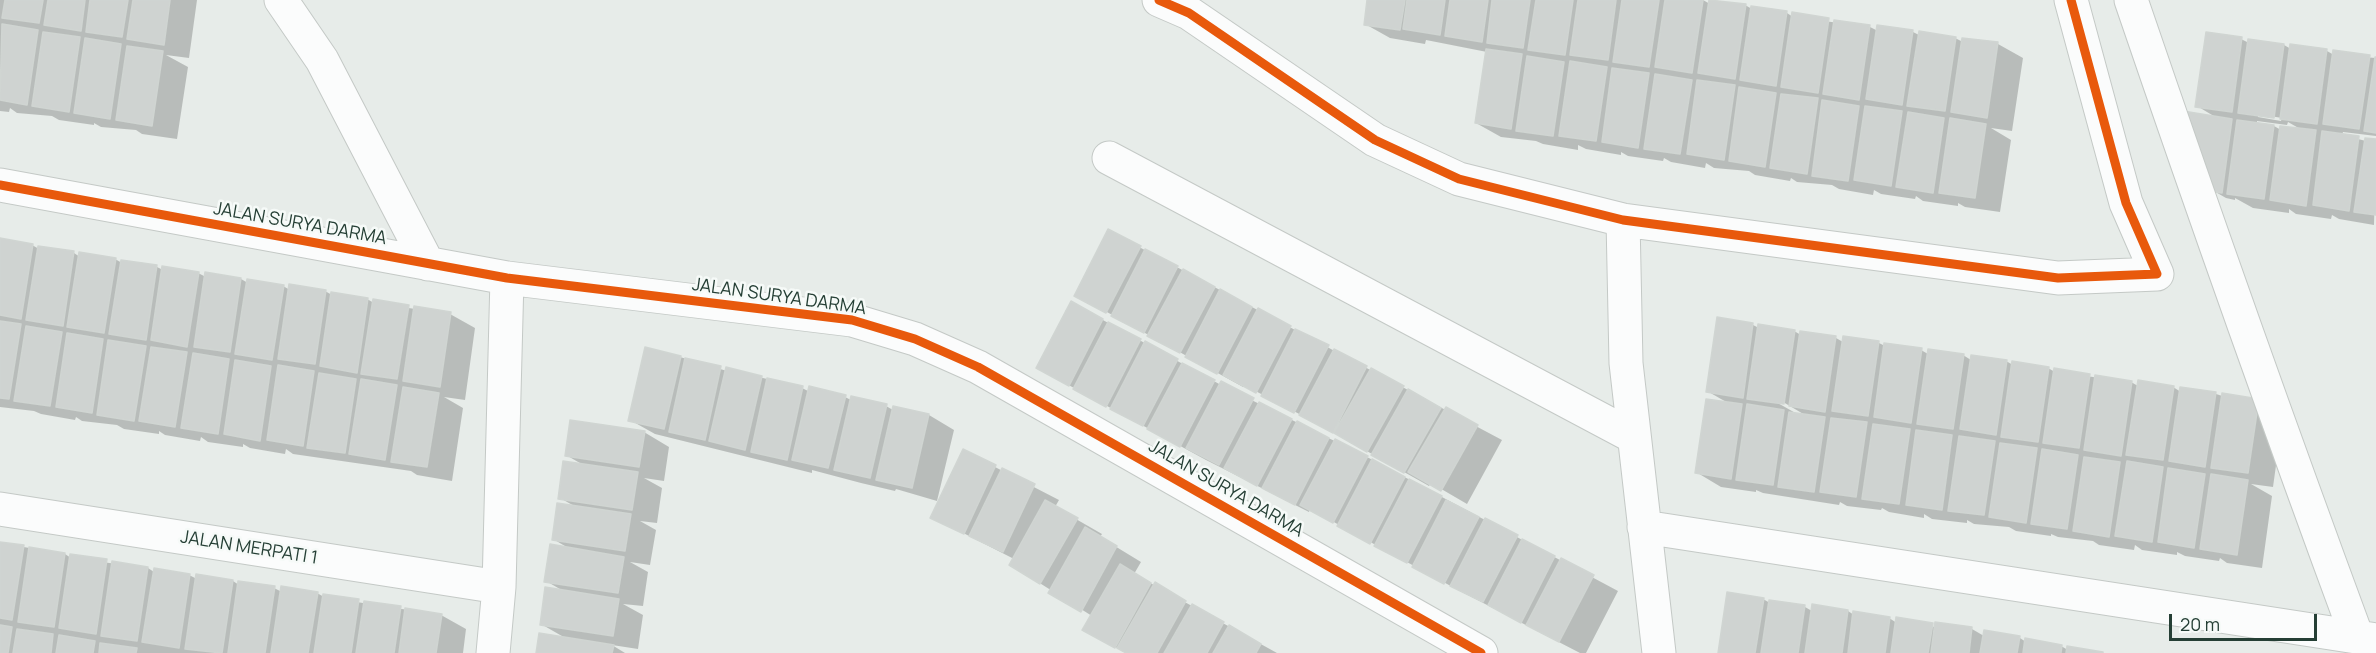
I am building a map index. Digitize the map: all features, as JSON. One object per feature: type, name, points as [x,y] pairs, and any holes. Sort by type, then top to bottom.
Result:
[{"type":"street","points":[[281,0],[322,60],[428,264]]},
{"type":"street","points":[[1159,0],[1189,13],[1375,140],[1459,179],[1623,220],[2058,278],[2157,274],[2126,203],[2071,0]]},
{"type":"street","points":[[2131,0],[2233,301],[2255,353],[2276,418],[2366,638]]},
{"type":"street","points":[[1109,158],[1634,437]]},
{"type":"street","name":"JALAN SURYA DARMA","points":[[0,185],[507,278],[852,320],[915,339],[978,367],[1481,653]]},
{"type":"street","points":[[1623,220],[1626,363],[1659,653]]},
{"type":"street","points":[[493,653],[499,587],[507,278]]},
{"type":"street","name":"JALAN MERPATI 1","points":[[0,509],[499,587]]},
{"type":"street","points":[[1644,527],[2366,638]]},
{"type":"building","points":[[5,0],[43,0],[39,23],[2,18]]},
{"type":"building","points":[[48,0],[85,0],[81,31],[44,25]]},
{"type":"building","points":[[90,0],[128,0],[122,37],[86,32]]},
{"type":"building","points":[[133,0],[170,0],[164,45],[127,39]]},
{"type":"building","points":[[1367,0],[1405,0],[1400,30],[1364,25]]},
{"type":"building","points":[[1407,0],[1445,0],[1440,35],[1403,29]]},
{"type":"building","points":[[1450,0],[1488,0],[1482,42],[1445,36]]},
{"type":"building","points":[[1492,0],[1530,0],[1523,48],[1487,43]]},
{"type":"building","points":[[1536,0],[1573,0],[1565,55],[1528,50]]},
{"type":"building","points":[[1578,0],[1616,0],[1608,60],[1570,55]]},
{"type":"building","points":[[1622,0],[1659,0],[1649,67],[1613,62]]},
{"type":"building","points":[[1665,0],[1703,0],[1692,73],[1655,67]]},
{"type":"building","points":[[1709,0],[1746,4],[1735,79],[1698,73]]},
{"type":"building","points":[[1751,6],[1787,11],[1776,86],[1740,80]]},
{"type":"building","points":[[1792,12],[1829,18],[1818,93],[1781,87]]},
{"type":"building","points":[[1834,20],[1870,25],[1859,100],[1823,94]]},
{"type":"building","points":[[2,24],[38,30],[27,105],[0,100]]},
{"type":"building","points":[[1877,25],[1913,30],[1902,105],[1866,99]]},
{"type":"building","points":[[1919,31],[1956,37],[1945,111],[1907,106]]},
{"type":"building","points":[[43,32],[80,37],[69,112],[32,106]]},
{"type":"building","points":[[2206,32],[2242,37],[2232,112],[2195,107]]},
{"type":"building","points":[[85,38],[121,44],[110,119],[74,113]]},
{"type":"building","points":[[1962,38],[1998,42],[1987,118],[1951,112]]},
{"type":"building","points":[[2248,39],[2284,44],[2274,118],[2238,113]]},
{"type":"building","points":[[2290,44],[2327,49],[2317,124],[2280,119]]},
{"type":"building","points":[[127,46],[163,51],[152,126],[116,120]]},
{"type":"building","points":[[1486,49],[1522,54],[1511,129],[1475,123]]},
{"type":"building","points":[[2333,50],[2370,55],[2359,129],[2323,124]]},
{"type":"building","points":[[1527,56],[1564,62],[1553,136],[1516,131]]},
{"type":"building","points":[[2376,57],[2376,133],[2364,131]]},
{"type":"building","points":[[1570,61],[1607,67],[1596,141],[1559,136]]},
{"type":"building","points":[[1612,68],[1649,73],[1638,148],[1602,142]]},
{"type":"building","points":[[1655,74],[1692,80],[1680,154],[1644,149]]},
{"type":"building","points":[[1697,80],[1735,85],[1724,160],[1687,154]]},
{"type":"building","points":[[1739,87],[1776,93],[1765,167],[1729,161]]},
{"type":"building","points":[[1781,94],[1818,98],[1807,174],[1770,168]]},
{"type":"building","points":[[1822,100],[1859,106],[1848,181],[1812,176]]},
{"type":"building","points":[[1865,106],[1902,111],[1891,186],[1854,180]]},
{"type":"building","points":[[2183,111],[2232,119],[2222,193],[2210,191]]},
{"type":"building","points":[[1908,112],[1944,118],[1933,193],[1896,187]]},
{"type":"building","points":[[1950,118],[1986,124],[1975,198],[1939,193]]},
{"type":"building","points":[[2237,120],[2274,125],[2264,199],[2227,194]]},
{"type":"building","points":[[2280,126],[2316,130],[2306,206],[2270,200]]},
{"type":"building","points":[[2322,131],[2359,136],[2349,211],[2313,205]]},
{"type":"building","points":[[2365,138],[2376,139],[2376,215],[2354,212]]},
{"type":"building","points":[[1108,229],[1141,246],[1106,313],[1074,296]]},
{"type":"building","points":[[0,238],[33,244],[21,319],[0,315]]},
{"type":"building","points":[[38,246],[74,251],[63,326],[26,320]]},
{"type":"building","points":[[1145,249],[1178,266],[1144,333],[1111,316]]},
{"type":"building","points":[[79,252],[116,258],[104,333],[67,327]]},
{"type":"building","points":[[121,260],[157,265],[146,340],[109,334]]},
{"type":"building","points":[[162,266],[199,272],[187,347],[151,340]]},
{"type":"building","points":[[1183,269],[1215,287],[1180,353],[1147,336]]},
{"type":"building","points":[[205,272],[241,278],[230,352],[194,347]]},
{"type":"building","points":[[247,279],[284,285],[272,360],[235,354]]},
{"type":"building","points":[[289,284],[326,290],[315,364],[278,359]]},
{"type":"building","points":[[1220,289],[1252,307],[1217,374],[1185,357]]},
{"type":"building","points":[[331,292],[368,298],[357,373],[320,366]]},
{"type":"building","points":[[373,299],[409,305],[397,379],[361,374]]},
{"type":"building","points":[[1071,301],[1103,319],[1069,386],[1036,368]]},
{"type":"building","points":[[414,306],[451,312],[440,387],[403,381]]},
{"type":"building","points":[[1258,308],[1291,326],[1256,393],[1223,375]]},
{"type":"building","points":[[1717,317],[1753,323],[1743,398],[1706,392]]},
{"type":"building","points":[[0,321],[21,324],[9,399],[0,398]]},
{"type":"building","points":[[1108,322],[1141,339],[1106,407],[1073,389]]},
{"type":"building","points":[[1758,324],[1795,330],[1784,404],[1747,399]]},
{"type":"building","points":[[26,326],[62,332],[50,406],[14,401]]},
{"type":"building","points":[[1295,329],[1329,345],[1294,413],[1261,396]]},
{"type":"building","points":[[1800,331],[1836,336],[1825,412],[1789,406]]},
{"type":"building","points":[[67,333],[103,339],[92,413],[56,407]]},
{"type":"building","points":[[1843,336],[1879,341],[1868,416],[1832,411]]},
{"type":"building","points":[[108,340],[146,346],[134,421],[97,415]]},
{"type":"building","points":[[1145,341],[1178,359],[1143,426],[1110,409]]},
{"type":"building","points":[[1884,343],[1922,348],[1911,423],[1874,417]]},
{"type":"building","points":[[151,347],[187,352],[175,427],[139,421]]},
{"type":"building","points":[[645,347],[681,356],[664,429],[628,421]]},
{"type":"building","points":[[1334,349],[1367,366],[1333,433],[1299,415]]},
{"type":"building","points":[[1928,349],[1964,354],[1953,429],[1917,424]]},
{"type":"building","points":[[193,353],[229,359],[218,434],[181,428]]},
{"type":"building","points":[[1971,355],[2007,360],[1996,435],[1960,429]]},
{"type":"building","points":[[685,358],[721,366],[705,440],[669,432]]},
{"type":"building","points":[[235,360],[271,366],[260,441],[224,434]]},
{"type":"building","points":[[2012,361],[2049,367],[2038,442],[2001,437]]},
{"type":"building","points":[[1182,363],[1215,380],[1180,447],[1147,429]]},
{"type":"building","points":[[278,365],[314,371],[303,446],[267,440]]},
{"type":"building","points":[[726,367],[762,376],[745,450],[709,441]]},
{"type":"building","points":[[1371,368],[1404,386],[1367,452],[1334,433]]},
{"type":"building","points":[[2054,368],[2090,374],[2079,448],[2043,443]]},
{"type":"building","points":[[319,373],[356,379],[345,453],[307,448]]},
{"type":"building","points":[[2095,375],[2132,381],[2121,456],[2084,450]]},
{"type":"building","points":[[767,378],[803,386],[787,460],[751,452]]},
{"type":"building","points":[[361,379],[397,385],[385,460],[349,454]]},
{"type":"building","points":[[2138,380],[2174,386],[2163,460],[2126,455]]},
{"type":"building","points":[[1221,381],[1254,398],[1219,465],[1186,448]]},
{"type":"building","points":[[809,386],[846,395],[828,468],[792,460]]},
{"type":"building","points":[[403,387],[439,393],[427,467],[391,462]]},
{"type":"building","points":[[2180,387],[2216,392],[2205,467],[2169,461]]},
{"type":"building","points":[[1408,389],[1441,408],[1404,473],[1371,455]]},
{"type":"building","points":[[2222,393],[2259,399],[2248,473],[2211,468]]},
{"type":"building","points":[[851,396],[887,404],[870,478],[834,470]]},
{"type":"building","points":[[1706,399],[1742,404],[1731,479],[1695,473]]},
{"type":"building","points":[[1259,402],[1292,419],[1257,486],[1224,468]]},
{"type":"building","points":[[1747,404],[1784,410],[1773,485],[1736,480]]},
{"type":"building","points":[[893,406],[929,414],[912,488],[876,480]]},
{"type":"building","points":[[1446,407],[1478,425],[1441,491],[1408,472]]},
{"type":"building","points":[[1789,412],[1825,417],[1814,492],[1778,487]]},
{"type":"building","points":[[1831,418],[1867,422],[1856,497],[1820,492]]},
{"type":"building","points":[[570,420],[645,431],[639,467],[565,456]]},
{"type":"building","points":[[1297,421],[1329,438],[1295,505],[1262,488]]},
{"type":"building","points":[[1873,424],[1910,429],[1899,504],[1862,499]]},
{"type":"building","points":[[1916,430],[1952,435],[1942,510],[1906,505]]},
{"type":"building","points":[[1959,436],[1995,441],[1984,515],[1948,511]]},
{"type":"building","points":[[1335,439],[1368,456],[1333,523],[1300,505]]},
{"type":"building","points":[[2000,443],[2037,448],[2026,523],[1989,517]]},
{"type":"building","points":[[963,449],[996,465],[964,534],[930,518]]},
{"type":"building","points":[[2042,449],[2078,455],[2067,529],[2031,524]]},
{"type":"building","points":[[2084,457],[2120,462],[2109,537],[2073,531]]},
{"type":"building","points":[[1372,459],[1405,477],[1370,544],[1337,526]]},
{"type":"building","points":[[563,461],[638,472],[632,510],[558,499]]},
{"type":"building","points":[[2127,461],[2163,467],[2152,542],[2115,536]]},
{"type":"building","points":[[1002,468],[1035,484],[1003,552],[969,536]]},
{"type":"building","points":[[2168,468],[2205,474],[2194,548],[2158,542]]},
{"type":"building","points":[[2211,474],[2248,480],[2237,555],[2200,549]]},
{"type":"building","points":[[1409,479],[1442,496],[1407,563],[1374,546]]},
{"type":"building","points":[[1045,500],[1078,518],[1040,584],[1009,565]]},
{"type":"building","points":[[1446,500],[1479,517],[1444,584],[1412,567]]},
{"type":"building","points":[[557,503],[631,514],[625,551],[552,540]]},
{"type":"building","points":[[1485,518],[1518,535],[1483,602],[1450,586]]},
{"type":"building","points":[[1085,527],[1117,546],[1081,612],[1048,593]]},
{"type":"building","points":[[1522,539],[1555,556],[1521,623],[1488,605]]},
{"type":"building","points":[[0,542],[24,545],[12,620],[0,618]]},
{"type":"building","points":[[550,544],[624,557],[618,593],[544,582]]},
{"type":"building","points":[[29,547],[65,553],[54,627],[18,622]]},
{"type":"building","points":[[70,554],[107,559],[96,634],[59,628]]},
{"type":"building","points":[[1561,558],[1594,575],[1559,642],[1526,625]]},
{"type":"building","points":[[112,561],[148,567],[137,641],[101,636]]},
{"type":"building","points":[[1120,564],[1151,583],[1115,648],[1082,630]]},
{"type":"building","points":[[154,568],[190,574],[179,648],[142,642]]},
{"type":"building","points":[[196,574],[233,580],[222,653],[185,649]]},
{"type":"building","points":[[238,581],[275,586],[265,653],[228,653]]},
{"type":"building","points":[[1155,582],[1186,601],[1157,653],[1126,653],[1117,648]]},
{"type":"building","points":[[281,586],[318,592],[308,653],[271,653]]},
{"type":"building","points":[[545,587],[619,599],[613,636],[540,625]]},
{"type":"building","points":[[1727,592],[1764,598],[1755,653],[1718,653]]},
{"type":"building","points":[[323,594],[359,599],[351,653],[314,653]]},
{"type":"building","points":[[1769,600],[1805,605],[1798,653],[1761,653]]},
{"type":"building","points":[[364,601],[401,606],[394,653],[356,653]]},
{"type":"building","points":[[1192,604],[1224,622],[1207,653],[1164,653]]},
{"type":"building","points":[[1812,604],[1848,610],[1842,653],[1805,653]]},
{"type":"building","points":[[405,608],[442,614],[436,653],[399,653]]},
{"type":"building","points":[[1853,611],[1890,617],[1885,653],[1848,653]]},
{"type":"building","points":[[1896,617],[1933,623],[1928,653],[1891,653]]},
{"type":"building","points":[[1935,622],[1972,627],[1969,653],[1931,653]]},
{"type":"building","points":[[0,625],[12,627],[8,653],[0,653]]},
{"type":"building","points":[[1229,625],[1261,644],[1256,653],[1213,653]]},
{"type":"building","points":[[17,629],[53,634],[51,653],[13,653]]},
{"type":"building","points":[[1984,630],[2020,636],[2017,653],[1980,653]]},
{"type":"building","points":[[539,633],[614,645],[612,653],[536,653]]},
{"type":"building","points":[[59,635],[95,641],[93,653],[56,653]]},
{"type":"building","points":[[2025,638],[2062,645],[2061,653],[2023,653]]},
{"type":"building","points":[[100,643],[137,648],[136,653],[99,653]]},
{"type":"building","points":[[2067,646],[2103,652],[2103,653],[2066,653]]},
{"type":"cycle path","points":[[1159,0],[1189,13],[1375,140],[1459,179],[1623,220],[2058,278],[2157,274],[2126,203],[2071,0]]},
{"type":"cycle path","points":[[0,185],[507,278],[852,320],[915,339],[978,367],[1481,653]]}]
